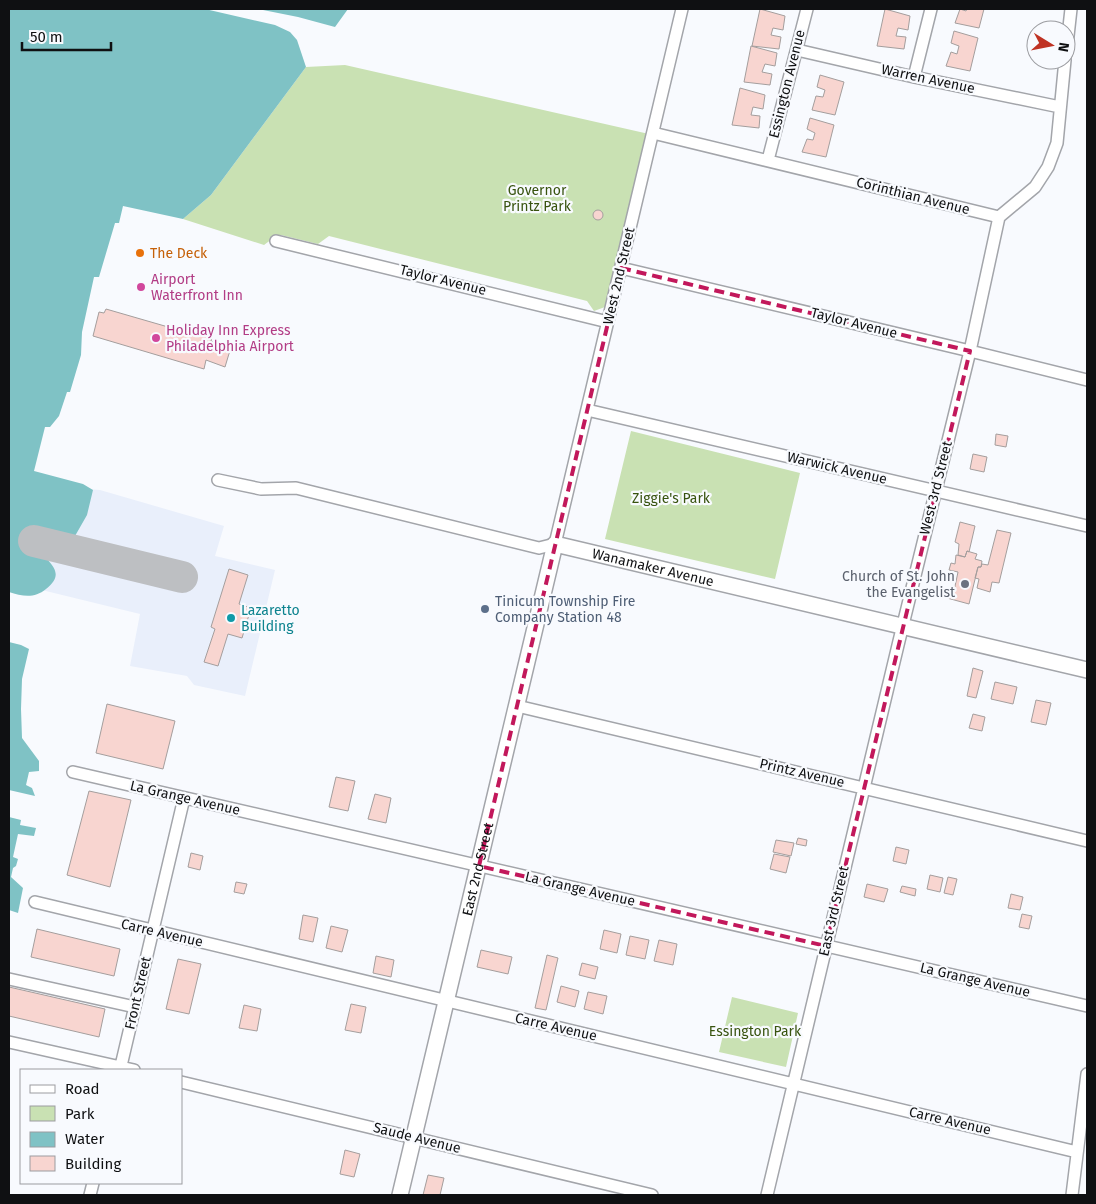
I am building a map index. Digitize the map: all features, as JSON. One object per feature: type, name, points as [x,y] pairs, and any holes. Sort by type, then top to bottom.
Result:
[{"type":"street","name":"West 2nd Street","points":[[555,544],[682,9]]},
{"type":"street","name":"Essington Avenue","points":[[768,160],[806,9]]},
{"type":"street","points":[[914,77],[931,9]]},
{"type":"street","name":"Warren Avenue","points":[[797,50],[914,77],[1060,107]]},
{"type":"street","points":[[999,217],[1035,187],[1048,167],[1057,143],[1064,70]]},
{"type":"street","name":"Corinthian Avenue","points":[[653,133],[999,217]]},
{"type":"street","name":"West 3rd Street","points":[[902,626],[970,350],[999,217]]},
{"type":"street","name":"Taylor Avenue","points":[[276,241],[608,322]]},
{"type":"street","name":"Taylor Avenue","points":[[621,268],[970,350],[1087,380]]},
{"type":"street","name":"Warwick Avenue","points":[[587,410],[1087,526]]},
{"type":"street","name":"Wanamaker Avenue","points":[[218,480],[261,489],[296,488],[539,548],[555,544],[1087,670]]},
{"type":"street","name":"East 2nd Street","points":[[400,1195],[555,544]]},
{"type":"street","name":"East 3rd Street","points":[[767,1195],[902,626]]},
{"type":"street","name":"Printz Avenue","points":[[517,706],[1087,841]]},
{"type":"street","name":"La Grange Avenue","points":[[73,772],[1087,1006]]},
{"type":"street","name":"Front Street","points":[[120,1069],[184,798]]},
{"type":"street","name":"Carre Avenue","points":[[35,902],[1077,1152]]},
{"type":"street","points":[[9,980],[135,1007]]},
{"type":"street","points":[[9,1042],[120,1069]]},
{"type":"street","points":[[1072,1195],[1087,1074]]},
{"type":"street","name":"Saude Avenue","points":[[182,1082],[652,1195]]},
{"type":"highlighted area","points":[[621,268],[970,351],[826,946],[479,866]]},
{"type":"shaded area","points":[[9,472],[74,488],[100,490],[224,526],[215,556],[275,570],[245,696],[194,685],[187,676],[130,666],[140,614],[9,582]]},
{"type":"green space","name":"Governor Printz Park","points":[[345,65],[649,134],[609,302],[605,307],[594,311],[587,301],[329,236],[318,244],[281,235],[276,236],[264,245],[183,219],[211,195],[306,67]]},
{"type":"green space","name":"Ziggie's Park","points":[[631,431],[800,473],[775,579],[605,539]]},
{"type":"green space","name":"Essington Park","points":[[732,997],[798,1013],[786,1067],[719,1052]]},
{"type":"water","points":[[9,9],[205,9],[275,25],[290,32],[297,40],[306,67],[211,195],[183,219],[123,206],[119,223],[115,223],[99,277],[94,277],[82,332],[81,355],[70,392],[67,392],[59,416],[50,427],[45,427],[34,471],[83,484],[93,490],[87,515],[75,536],[48,534],[38,537],[34,541],[55,570],[56,575],[53,582],[46,589],[28,596],[9,592]]},
{"type":"water","points":[[258,9],[348,9],[335,27]]},
{"type":"water","points":[[9,642],[29,649],[22,679],[22,738],[39,761],[39,771],[29,772],[26,785],[32,788],[35,796],[9,790]]},
{"type":"water","points":[[9,817],[21,820],[20,825],[36,828],[34,836],[18,834],[13,857],[18,859],[11,877],[23,888],[18,913],[9,910]]},
{"type":"building","points":[[760,9],[785,16],[783,30],[773,28],[771,35],[781,37],[779,49],[752,46]]},
{"type":"building","points":[[885,9],[910,16],[908,30],[898,28],[896,36],[906,37],[904,49],[877,46]]},
{"type":"building","points":[[960,9],[966,11],[967,9],[984,9],[979,28],[955,23]]},
{"type":"building","points":[[954,31],[978,38],[970,71],[946,66],[951,52],[957,54],[959,46],[951,43]]},
{"type":"building","points":[[751,46],[777,53],[775,66],[765,64],[762,72],[772,74],[770,85],[744,82]]},
{"type":"building","points":[[820,75],[844,82],[835,115],[812,110],[816,96],[823,97],[825,90],[817,87]]},
{"type":"building","points":[[740,88],[765,95],[763,109],[753,107],[751,115],[760,116],[759,128],[732,125]]},
{"type":"building","points":[[810,118],[834,125],[826,157],[802,152],[807,139],[813,140],[815,133],[807,129]]},
{"type":"building","points":[[596,210],[600,210],[603,215],[602,219],[596,220],[593,217],[593,213]]},
{"type":"building","name":"Holiday Inn Express Philadelphia Airport","points":[[106,309],[182,331],[184,324],[213,332],[211,341],[231,347],[225,367],[206,360],[204,369],[93,336],[99,312],[104,313]]},
{"type":"building","points":[[996,434],[1008,436],[1006,447],[995,445]]},
{"type":"building","points":[[973,454],[987,457],[984,472],[970,469]]},
{"type":"building","points":[[960,522],[975,526],[969,552],[967,551],[965,557],[958,555],[959,544],[955,542]]},
{"type":"building","points":[[997,530],[1011,533],[999,583],[992,582],[990,592],[977,588],[979,579],[975,578],[978,567],[981,567],[982,564],[988,565]]},
{"type":"building","name":"Church of St. John the Evangelist","points":[[967,551],[977,554],[975,559],[982,561],[981,567],[978,567],[969,604],[947,598],[949,590],[954,591],[958,572],[949,570],[951,563],[955,564],[956,555],[965,557]]},
{"type":"building","name":"Lazaretto Building","points":[[229,569],[248,575],[239,604],[251,608],[242,638],[228,634],[218,666],[204,662],[215,629],[211,627]]},
{"type":"building","points":[[973,668],[983,671],[976,698],[967,696]]},
{"type":"building","points":[[995,682],[1017,687],[1013,704],[991,699]]},
{"type":"building","points":[[1036,700],[1051,703],[1046,725],[1031,722]]},
{"type":"building","points":[[107,704],[175,721],[163,769],[96,753]]},
{"type":"building","points":[[973,714],[985,717],[982,731],[969,728]]},
{"type":"building","points":[[336,777],[355,781],[348,811],[329,807]]},
{"type":"building","points":[[89,791],[131,800],[110,887],[67,875]]},
{"type":"building","points":[[375,794],[391,798],[386,823],[368,819]]},
{"type":"building","points":[[798,838],[807,840],[806,846],[796,844]]},
{"type":"building","points":[[776,840],[794,843],[791,856],[773,852]]},
{"type":"building","points":[[896,847],[909,850],[906,864],[893,861]]},
{"type":"building","points":[[191,853],[203,856],[200,870],[188,867]]},
{"type":"building","points":[[774,854],[790,857],[786,873],[770,869]]},
{"type":"building","points":[[930,875],[943,878],[940,892],[927,889]]},
{"type":"building","points":[[948,877],[957,879],[953,895],[944,893]]},
{"type":"building","points":[[236,882],[247,884],[244,894],[234,892]]},
{"type":"building","points":[[867,884],[888,889],[884,902],[864,897]]},
{"type":"building","points":[[902,886],[916,889],[915,896],[900,892]]},
{"type":"building","points":[[1011,894],[1023,897],[1020,910],[1008,908]]},
{"type":"building","points":[[1022,914],[1032,916],[1029,929],[1019,927]]},
{"type":"building","points":[[303,915],[318,918],[313,942],[299,939]]},
{"type":"building","points":[[331,926],[348,930],[342,952],[326,948]]},
{"type":"building","points":[[37,929],[120,949],[114,976],[31,957]]},
{"type":"building","points":[[604,930],[621,934],[617,953],[600,949]]},
{"type":"building","points":[[630,936],[649,940],[645,959],[626,955]]},
{"type":"building","points":[[659,940],[677,944],[673,965],[654,961]]},
{"type":"building","points":[[481,950],[512,957],[508,974],[477,967]]},
{"type":"building","points":[[547,955],[558,958],[546,1010],[535,1008]]},
{"type":"building","points":[[376,956],[394,960],[391,977],[373,973]]},
{"type":"building","points":[[178,959],[201,964],[189,1014],[166,1009]]},
{"type":"building","points":[[582,963],[598,967],[595,979],[579,975]]},
{"type":"building","points":[[561,986],[579,991],[575,1007],[557,1002]]},
{"type":"building","points":[[9,987],[105,1009],[99,1037],[9,1016]]},
{"type":"building","points":[[588,992],[607,996],[603,1014],[584,1009]]},
{"type":"building","points":[[351,1004],[366,1007],[361,1033],[345,1030]]},
{"type":"building","points":[[244,1005],[261,1009],[257,1031],[239,1028]]},
{"type":"building","points":[[345,1150],[360,1154],[354,1177],[340,1174]]},
{"type":"building","points":[[428,1175],[444,1178],[440,1195],[423,1195]]},
{"type":"taxiway","points":[[34,541],[182,577]]},
{"type":"place","name":"The Deck","points":[[140,253]]},
{"type":"place","name":"Airport Waterfront Inn","points":[[141,287]]},
{"type":"place","name":"Holiday Inn Express Philadelphia Airport","points":[[156,338]]},
{"type":"place","name":"Church of St. John the Evangelist","points":[[965,584]]},
{"type":"place","name":"Tinicum Township Fire Company Station 48","points":[[485,609]]},
{"type":"place","name":"Lazaretto Building","points":[[231,618]]}]
